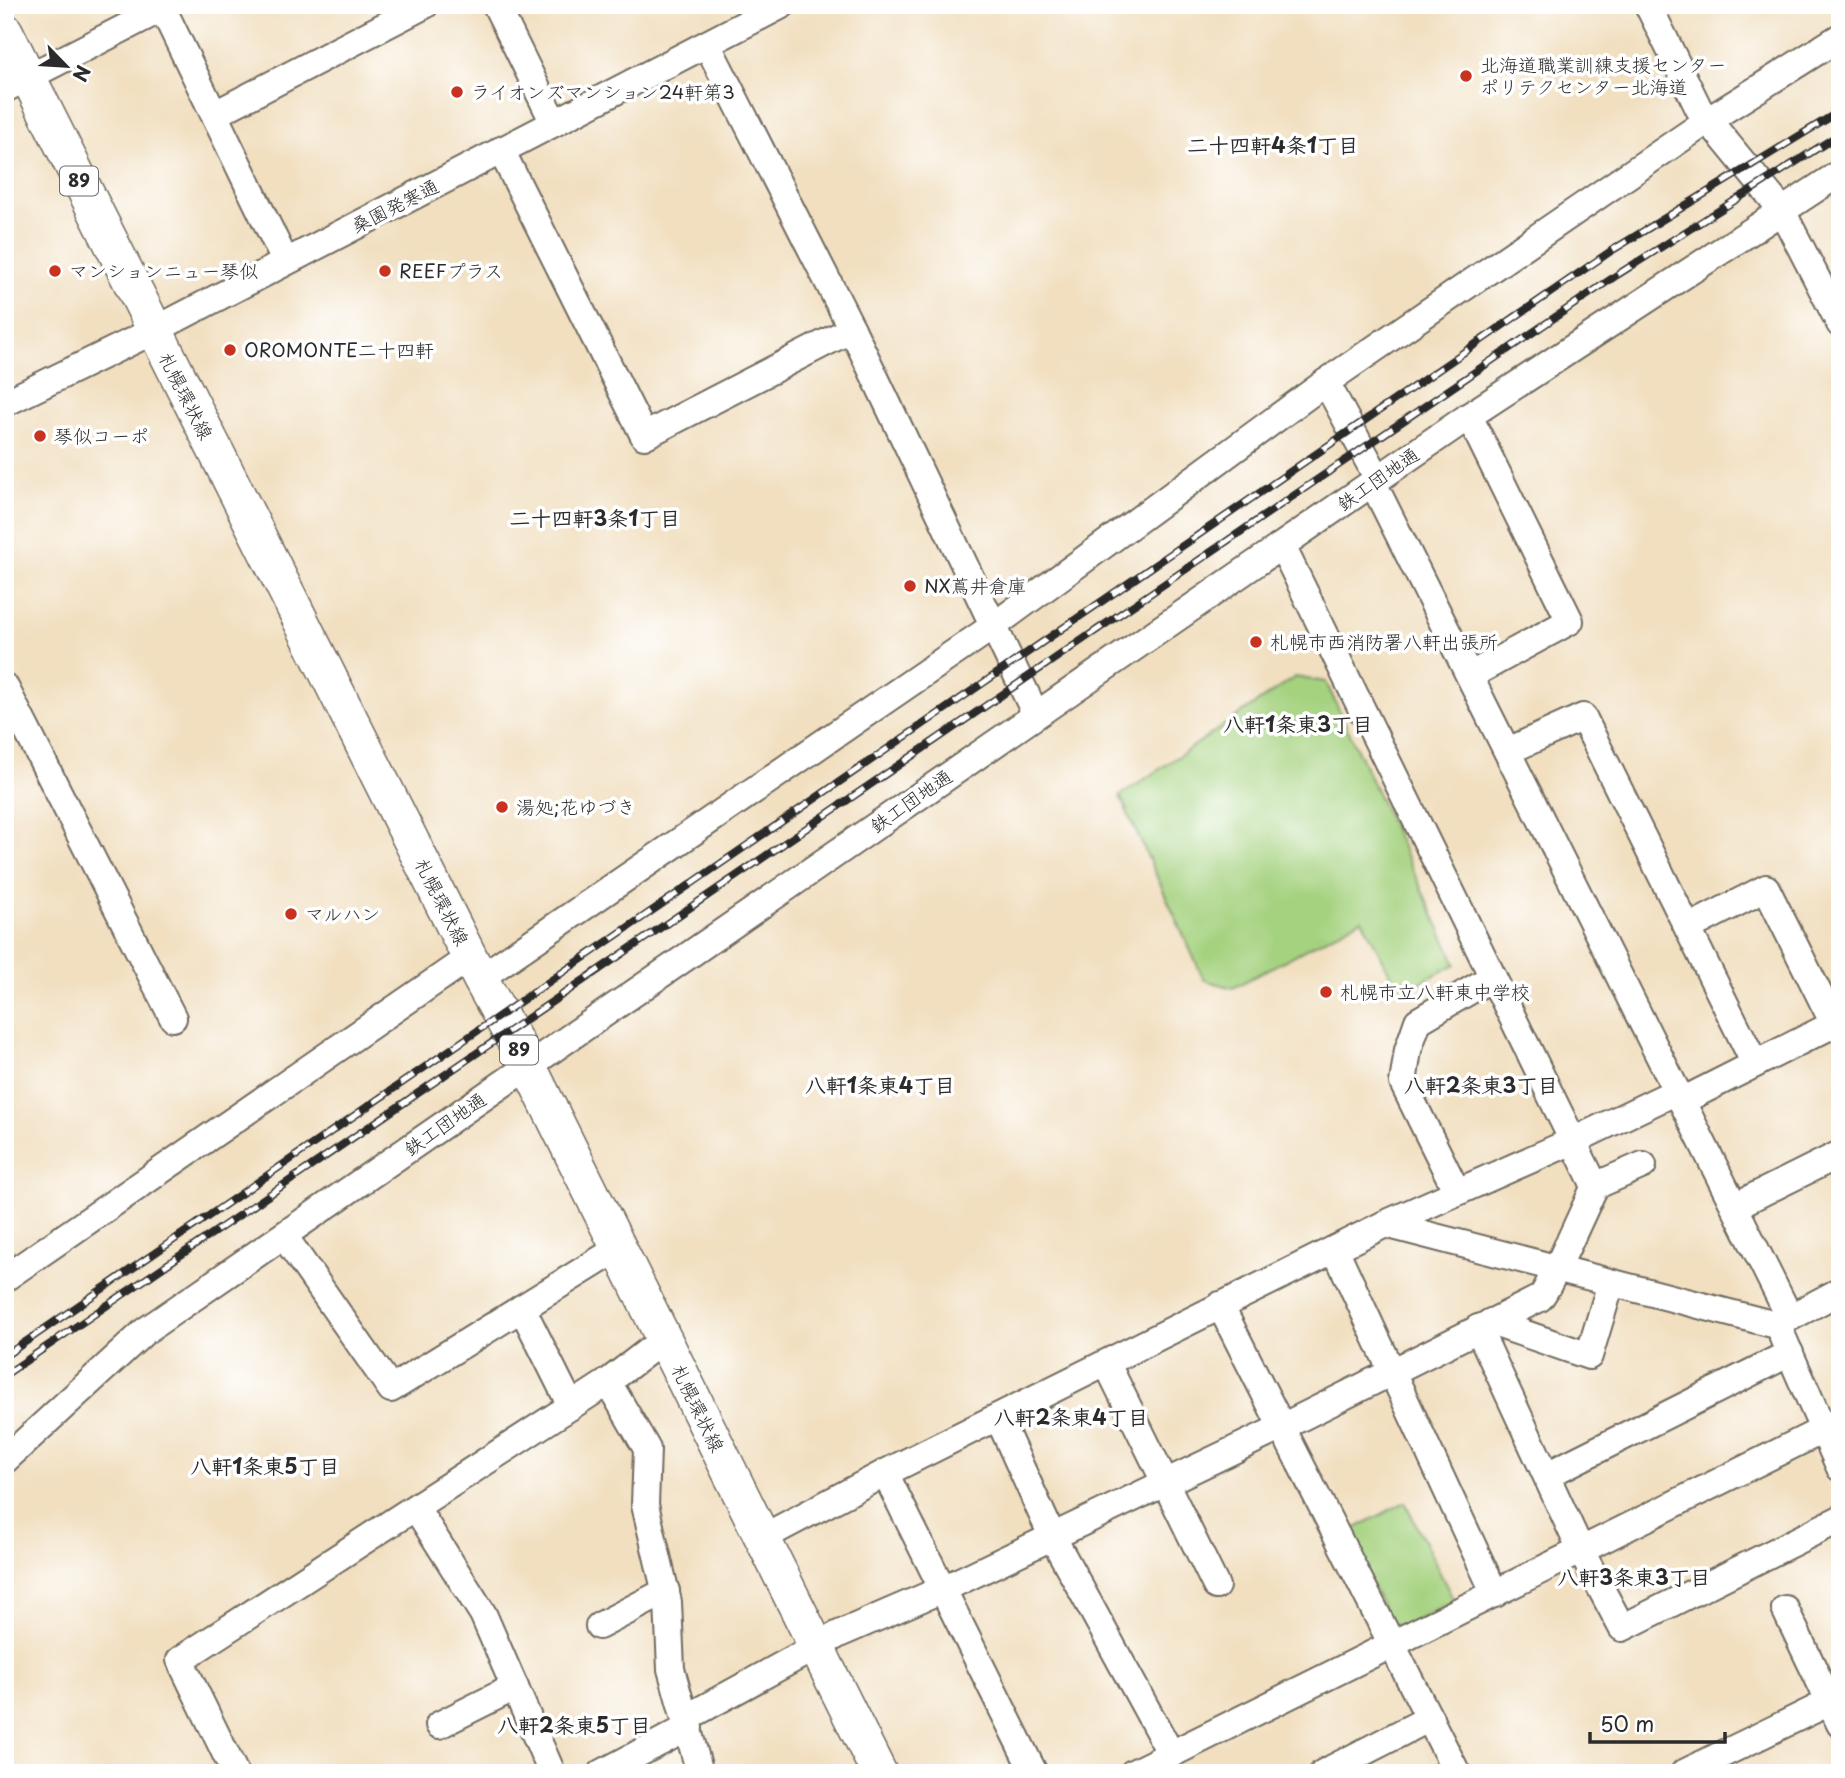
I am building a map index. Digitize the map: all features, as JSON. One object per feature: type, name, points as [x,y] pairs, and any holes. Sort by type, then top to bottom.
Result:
[{"type":"main road","name":"札幌環状線","points":[[5,31],[17,83],[153,331],[475,968],[528,1066],[879,1773]]},
{"type":"street","points":[[215,114],[425,5]]},
{"type":"street","points":[[496,5],[554,123]]},
{"type":"street","points":[[1648,5],[1707,121],[1781,209],[1840,324]]},
{"type":"street","points":[[17,83],[162,7],[285,261]]},
{"type":"street","name":"桑園発寒通","points":[[5,403],[153,331],[707,44],[765,9]]},
{"type":"street","points":[[5,1278],[992,627],[1326,382],[1707,121],[1840,37]]},
{"type":"street","points":[[707,44],[852,329],[1036,715]]},
{"type":"street","points":[[501,150],[644,436],[852,329]]},
{"type":"street","name":"鉄工団地通","points":[[5,1460],[145,1331],[1469,416],[1781,209],[1840,173]]},
{"type":"street","points":[[1326,382],[1735,1206],[1782,1320],[1790,1353],[1821,1432],[1840,1468]]},
{"type":"street","points":[[1469,416],[1570,621],[1471,675]]},
{"type":"street","points":[[1282,546],[1575,1140],[1595,1186]]},
{"type":"street","points":[[5,687],[173,1018]]},
{"type":"street","points":[[1508,751],[1583,718],[1755,1064]]},
{"type":"street","points":[[762,1538],[885,1473],[1384,1224],[1755,1064],[1837,1023],[1766,888],[1688,928]]},
{"type":"street","points":[[1457,1192],[1404,1083],[1408,1050],[1418,1021],[1493,977]]},
{"type":"street","points":[[1735,1206],[1840,1154]]},
{"type":"street","points":[[602,1773],[839,1634],[943,1589],[1284,1426],[1545,1294],[1554,1269],[1595,1186],[1643,1165]]},
{"type":"street","points":[[1384,1224],[1611,1283],[1782,1320],[1840,1291]]},
{"type":"street","points":[[284,1236],[391,1389],[619,1248]]},
{"type":"street","points":[[1335,1249],[1495,1594]]},
{"type":"street","points":[[1484,1325],[1589,1356],[1611,1283]]},
{"type":"street","points":[[1220,1305],[1395,1644],[1457,1773]]},
{"type":"street","points":[[522,1308],[571,1406]]},
{"type":"street","points":[[1484,1325],[1581,1553],[1622,1628],[1840,1519]]},
{"type":"street","points":[[235,1773],[180,1660],[608,1382],[664,1339]]},
{"type":"street","points":[[1547,1475],[1790,1353]]},
{"type":"street","points":[[1107,1364],[1162,1482],[1216,1586]]},
{"type":"street","points":[[608,1382],[647,1449],[645,1505],[666,1591],[671,1670],[700,1773]]},
{"type":"street","points":[[998,1417],[1052,1536],[1171,1754]]},
{"type":"street","points":[[1133,1773],[1821,1432]]},
{"type":"street","points":[[885,1473],[1034,1773]]},
{"type":"street","points":[[416,1508],[483,1614],[552,1773]]},
{"type":"street","points":[[599,1626],[666,1591]]},
{"type":"street","points":[[1684,1773],[1836,1708],[1785,1609]]},
{"type":"street","points":[[439,1725],[515,1687]]},
{"type":"street","points":[[1323,1773],[1430,1718]]},
{"type":"green space","points":[[1295,677],[1326,682],[1456,964],[1400,993],[1362,919],[1233,988],[1204,980],[1120,796]]},
{"type":"green space","points":[[1405,1502],[1454,1601],[1403,1628],[1391,1624],[1346,1533]]},
{"type":"railway","points":[[5,1356],[1611,251],[1840,111]]},
{"type":"railway","points":[[5,1375],[1617,275],[1840,134]]},
{"type":"place","name":"北海道職業訓練支援センター ポリテクセンター北海道","points":[[1466,76]]},
{"type":"place","name":"ライオンズマンション24軒第3","points":[[457,92]]},
{"type":"place","name":"マンションニュー琴似","points":[[55,271]]},
{"type":"place","name":"REEFプラス","points":[[385,271]]},
{"type":"place","name":"OROMONTE二十四軒","points":[[230,350]]},
{"type":"place","name":"琴似コーポ","points":[[40,436]]},
{"type":"place","name":"NX蔦井倉庫","points":[[910,586]]},
{"type":"place","name":"札幌市西消防署八軒出張所","points":[[1256,642]]},
{"type":"place","name":"湯処;花ゆづき","points":[[502,807]]},
{"type":"place","name":"マルハン","points":[[291,914]]},
{"type":"place","name":"札幌市立八軒東中学校","points":[[1326,992]]},
{"type":"district","name":"二十四軒4条1丁目","points":[[1273,146]]},
{"type":"district","name":"二十四軒3条1丁目","points":[[595,519]]},
{"type":"district","name":"八軒1条東3丁目","points":[[1298,725]]},
{"type":"district","name":"八軒1条東4丁目","points":[[880,1086]]},
{"type":"district","name":"八軒2条東3丁目","points":[[1481,1086]]},
{"type":"district","name":"八軒2条東4丁目","points":[[1071,1418]]},
{"type":"district","name":"八軒1条東5丁目","points":[[265,1467]]},
{"type":"district","name":"八軒3条東3丁目","points":[[1634,1578]]},
{"type":"district","name":"八軒2条東5丁目","points":[[574,1726]]}]
